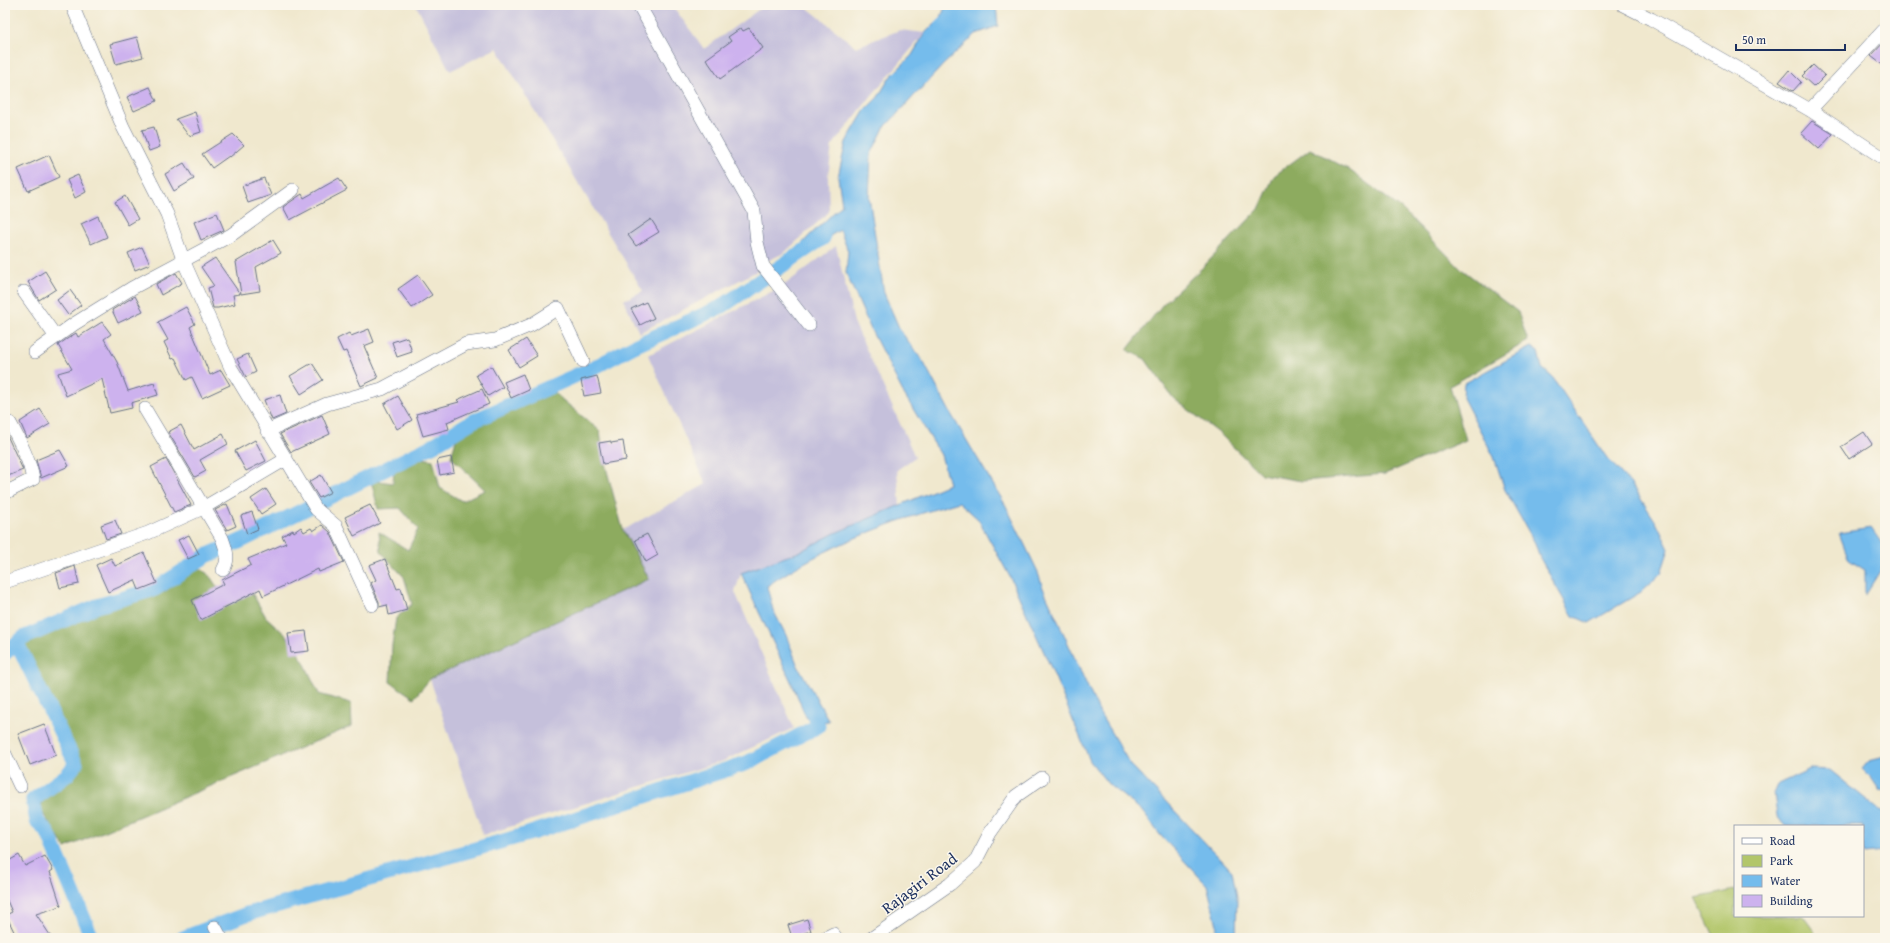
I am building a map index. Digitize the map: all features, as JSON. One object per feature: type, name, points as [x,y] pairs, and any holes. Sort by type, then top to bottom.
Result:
[{"type":"street","points":[[72,5],[123,127],[167,214],[184,262],[231,368],[267,431],[313,504],[336,526],[372,605]]},
{"type":"street","points":[[639,5],[754,211],[757,242],[763,266],[809,325]]},
{"type":"street","points":[[1623,5],[1651,19],[1810,110],[1885,159]]},
{"type":"street","points":[[1810,110],[1885,29]]},
{"type":"street","points":[[35,352],[132,288],[184,262],[231,235],[293,190]]},
{"type":"street","points":[[24,292],[56,337]]},
{"type":"street","points":[[267,431],[327,404],[382,389],[466,344],[495,340],[531,325],[558,308],[583,362]]},
{"type":"street","points":[[145,409],[222,538],[227,554],[227,564],[223,570]]},
{"type":"street","points":[[5,493],[33,480],[24,448],[10,423]]},
{"type":"street","points":[[5,582],[148,533],[203,508],[286,459]]},
{"type":"street","points":[[5,754],[20,786]]},
{"type":"street","name":"Rajagiri Road","points":[[872,938],[950,884],[975,862],[990,833],[1016,796],[1042,778]]},
{"type":"street","points":[[825,938],[833,934],[836,938]]},
{"type":"shaded area","points":[[416,5],[672,5],[704,49],[765,5],[804,5],[856,47],[900,30],[925,33],[872,95],[832,146],[828,177],[829,212],[784,253],[765,262],[757,271],[639,333],[624,300],[643,291],[497,48],[450,71]]},
{"type":"shaded area","points":[[836,246],[854,322],[915,457],[897,470],[900,506],[833,534],[799,552],[741,573],[735,592],[794,728],[723,761],[483,835],[430,679],[649,579],[623,530],[706,484],[648,355],[783,286]]},
{"type":"green space","points":[[1310,149],[1348,169],[1403,210],[1460,268],[1518,312],[1528,341],[1450,386],[1466,440],[1385,474],[1302,481],[1261,474],[1219,433],[1173,398],[1145,359],[1127,350],[1163,304],[1202,268],[1259,209],[1274,176]]},
{"type":"green space","points":[[553,392],[600,431],[604,460],[623,530],[649,579],[430,679],[414,698],[390,682],[392,645],[396,618],[412,604],[404,577],[381,552],[379,532],[408,550],[418,529],[400,508],[378,509],[371,480],[393,483],[394,467],[412,456],[433,460],[440,488],[462,501],[485,490],[451,457],[457,436],[538,396]]},
{"type":"green space","points":[[197,566],[209,575],[226,600],[246,583],[266,617],[288,637],[304,662],[319,694],[351,703],[352,726],[65,848],[40,809],[42,802],[75,772],[42,709],[16,652],[27,643],[62,624],[124,601],[164,592]]},
{"type":"green space","points":[[1734,890],[1734,917],[1804,917],[1819,938],[1715,938],[1696,898]]},
{"type":"water","points":[[946,5],[996,5],[998,26],[976,34],[943,65],[884,128],[871,154],[869,197],[884,293],[900,330],[924,363],[951,414],[1006,506],[1037,570],[1043,588],[1100,714],[1130,764],[1232,871],[1237,897],[1236,938],[1215,938],[1217,925],[1207,885],[1161,836],[1141,810],[1109,785],[1090,761],[1052,670],[1010,577],[978,519],[959,502],[884,526],[860,536],[812,559],[767,586],[773,610],[787,637],[797,664],[829,721],[817,722],[807,719],[741,573],[799,552],[833,534],[949,484],[941,455],[904,394],[872,332],[846,273],[848,251],[840,230],[785,263],[809,236],[842,205],[838,177],[846,142],[865,110],[878,97],[890,77],[912,55],[925,33],[941,17]]},
{"type":"water","points":[[1531,347],[1538,352],[1542,368],[1553,378],[1607,458],[1631,484],[1656,522],[1669,549],[1661,573],[1641,592],[1589,623],[1573,616],[1540,558],[1535,543],[1505,490],[1494,457],[1463,398],[1464,383]]},
{"type":"water","points":[[1871,528],[1885,548],[1885,563],[1865,595],[1865,570],[1849,560],[1839,533]]},
{"type":"water","points":[[1885,757],[1885,790],[1880,791],[1872,779],[1862,769],[1869,761]]},
{"type":"water","points":[[1810,769],[1830,770],[1879,810],[1885,812],[1885,852],[1864,854],[1864,825],[1784,825],[1777,816],[1774,793],[1778,784]]},
{"type":"building","points":[[741,28],[743,31],[749,28],[763,48],[720,79],[706,59],[731,41],[728,37]]},
{"type":"building","points":[[137,37],[143,57],[116,64],[110,44]]},
{"type":"building","points":[[1885,41],[1885,67],[1871,56]]},
{"type":"building","points":[[1813,65],[1825,76],[1814,87],[1802,76]]},
{"type":"building","points":[[1789,70],[1801,82],[1793,91],[1779,82]]},
{"type":"building","points":[[150,87],[157,101],[134,111],[127,97]]},
{"type":"building","points":[[195,112],[201,132],[189,136],[176,119]]},
{"type":"building","points":[[1812,121],[1833,134],[1819,149],[1801,133]]},
{"type":"building","points":[[154,127],[160,147],[149,151],[142,130]]},
{"type":"building","points":[[233,134],[244,145],[230,157],[229,156],[212,168],[202,154]]},
{"type":"building","points":[[49,155],[59,177],[28,191],[18,169]]},
{"type":"building","points":[[184,163],[194,179],[174,191],[165,174]]},
{"type":"building","points":[[78,175],[86,192],[75,198],[67,180]]},
{"type":"building","points":[[264,178],[271,195],[248,203],[242,186]]},
{"type":"building","points":[[339,178],[347,190],[290,220],[283,207],[302,194],[304,198]]},
{"type":"building","points":[[125,196],[138,219],[128,225],[115,202]]},
{"type":"building","points":[[217,213],[224,230],[201,240],[194,222]]},
{"type":"building","points":[[98,216],[107,237],[91,244],[81,224]]},
{"type":"building","points":[[651,219],[659,232],[636,246],[628,235]]},
{"type":"building","points":[[273,240],[281,253],[256,267],[260,291],[241,294],[236,262]]},
{"type":"building","points":[[142,247],[150,264],[135,270],[128,253]]},
{"type":"building","points":[[215,258],[240,294],[233,295],[235,304],[213,308],[208,288],[214,286],[201,267]]},
{"type":"building","points":[[45,271],[56,289],[39,300],[28,282]]},
{"type":"building","points":[[176,273],[182,283],[161,295],[156,284]]},
{"type":"building","points":[[418,275],[432,295],[412,308],[398,289]]},
{"type":"building","points":[[70,290],[81,305],[68,315],[57,300]]},
{"type":"building","points":[[135,296],[143,311],[118,323],[112,310]]},
{"type":"building","points":[[646,302],[654,318],[640,325],[631,309]]},
{"type":"building","points":[[186,307],[195,324],[190,327],[210,375],[221,370],[230,385],[202,398],[192,377],[186,380],[175,358],[172,359],[164,342],[168,340],[158,322]]},
{"type":"building","points":[[102,322],[111,334],[104,339],[117,362],[128,391],[154,383],[158,395],[131,403],[132,408],[110,413],[102,379],[66,396],[58,373],[72,369],[58,345],[76,333],[78,337]]},
{"type":"building","points":[[369,329],[374,342],[364,346],[378,378],[361,386],[346,351],[343,352],[337,339],[349,333],[351,336]]},
{"type":"building","points":[[407,337],[412,352],[397,357],[392,342]]},
{"type":"building","points":[[526,339],[537,356],[519,367],[509,350]]},
{"type":"building","points":[[248,354],[256,372],[246,377],[237,359]]},
{"type":"building","points":[[312,363],[323,380],[301,394],[290,376]]},
{"type":"building","points":[[491,366],[503,387],[488,396],[476,375]]},
{"type":"building","points":[[523,374],[529,390],[511,398],[504,382]]},
{"type":"building","points":[[597,376],[601,393],[584,396],[581,380]]},
{"type":"building","points":[[482,389],[489,404],[447,422],[449,429],[423,436],[416,414],[459,402],[457,400]]},
{"type":"building","points":[[280,395],[286,414],[272,420],[264,400]]},
{"type":"building","points":[[398,396],[412,420],[397,429],[384,404]]},
{"type":"building","points":[[40,409],[50,424],[27,438],[20,422]]},
{"type":"building","points":[[322,415],[330,434],[291,452],[280,434]]},
{"type":"building","points":[[181,425],[194,450],[223,434],[228,444],[200,460],[206,471],[195,477],[168,432]]},
{"type":"building","points":[[5,431],[23,470],[8,476],[5,469]]},
{"type":"building","points":[[1864,432],[1872,444],[1849,459],[1841,447]]},
{"type":"building","points":[[255,440],[266,461],[246,471],[235,451]]},
{"type":"building","points":[[611,441],[611,443],[623,441],[626,460],[603,464],[599,443]]},
{"type":"building","points":[[60,450],[69,466],[41,478],[36,460]]},
{"type":"building","points":[[451,457],[454,472],[440,475],[437,460]]},
{"type":"building","points":[[166,459],[191,505],[174,512],[151,467]]},
{"type":"building","points":[[321,475],[331,492],[319,498],[309,482]]},
{"type":"building","points":[[266,489],[276,504],[261,514],[251,499]]},
{"type":"building","points":[[227,504],[236,526],[227,530],[215,510]]},
{"type":"building","points":[[370,505],[380,523],[354,536],[345,517]]},
{"type":"building","points":[[252,512],[258,529],[247,534],[241,516]]},
{"type":"building","points":[[115,520],[121,534],[106,539],[101,525]]},
{"type":"building","points":[[322,525],[330,532],[344,562],[319,572],[318,569],[263,596],[260,589],[201,620],[192,600],[224,584],[222,580],[251,565],[248,559],[286,543],[282,536],[293,530],[294,532],[301,527],[304,532],[311,528],[313,531]]},
{"type":"building","points":[[647,534],[658,555],[646,562],[635,540]]},
{"type":"building","points":[[189,535],[199,554],[188,559],[178,540]]},
{"type":"building","points":[[144,553],[157,583],[139,590],[135,580],[108,592],[96,565],[111,558],[115,566]]},
{"type":"building","points":[[385,559],[397,589],[401,588],[407,610],[389,615],[387,605],[379,607],[379,602],[371,583],[376,580],[369,565]]},
{"type":"building","points":[[75,566],[79,584],[60,588],[56,573]]},
{"type":"building","points":[[306,631],[309,651],[291,653],[288,633]]},
{"type":"building","points":[[44,724],[56,755],[30,765],[18,734]]},
{"type":"building","points":[[19,855],[25,866],[45,856],[53,870],[50,872],[61,906],[36,914],[52,938],[17,938],[6,915],[12,912],[5,896],[5,863]]},
{"type":"building","points":[[807,919],[811,931],[792,937],[788,925]]},
{"type":"waterway","points":[[5,653],[23,638],[97,606],[155,589],[206,556],[243,540],[432,446],[471,422],[595,367],[634,346],[721,307],[823,238]]},
{"type":"waterway","points":[[17,643],[76,764],[67,775],[33,800],[37,821],[48,833],[92,938]]},
{"type":"waterway","points":[[183,938],[247,914],[528,834],[747,763],[818,726],[809,704]]}]
